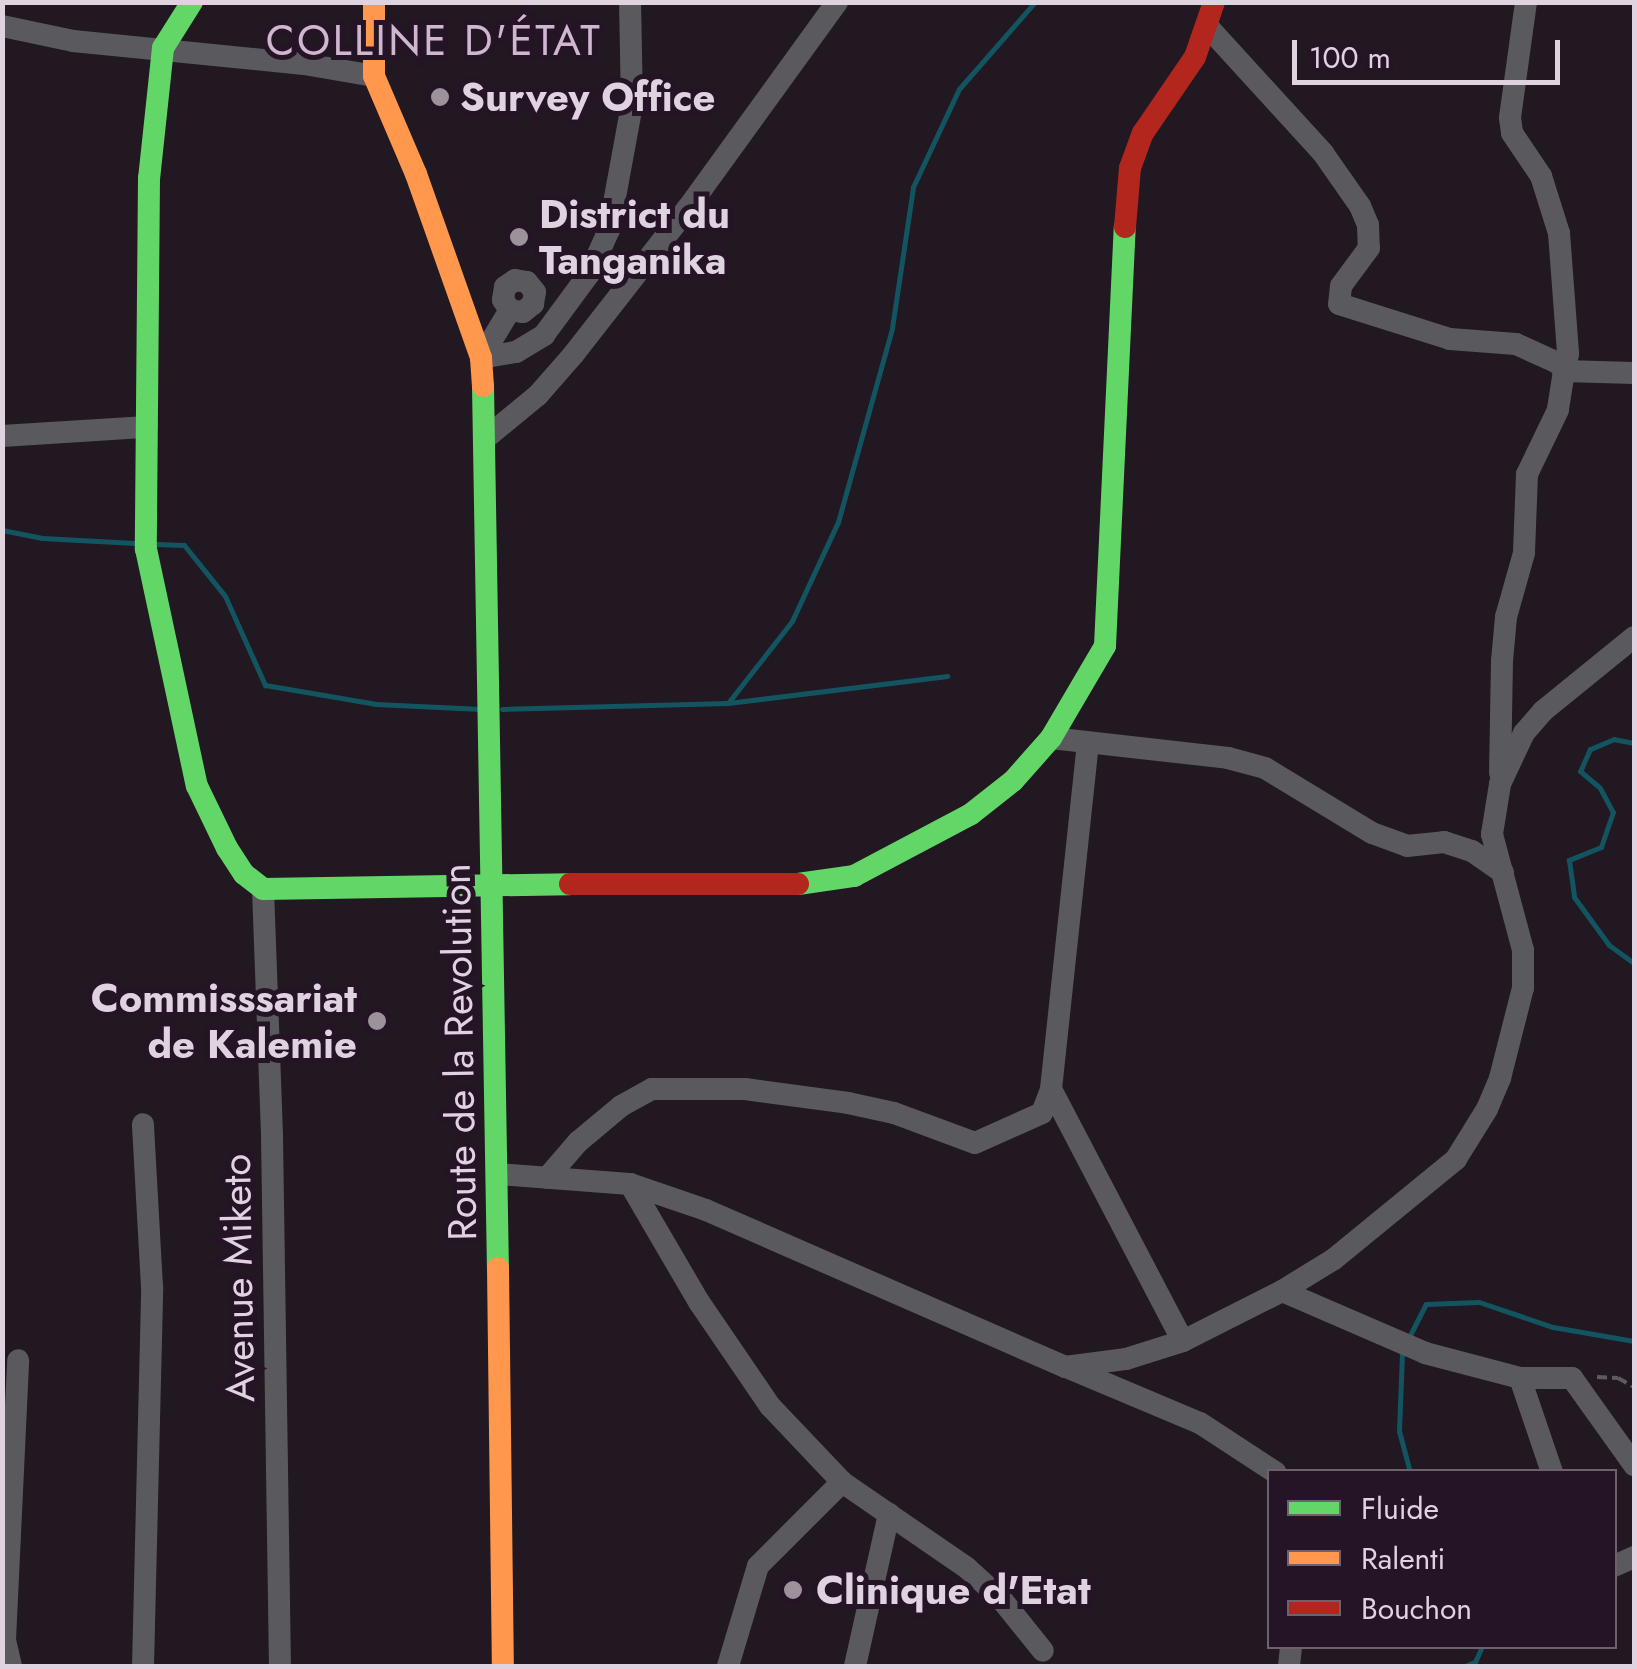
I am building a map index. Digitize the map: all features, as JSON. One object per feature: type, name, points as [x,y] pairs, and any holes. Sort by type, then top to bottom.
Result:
[{"type":"street","points":[[192,2],[163,48],[149,178],[146,549],[197,786],[227,848],[244,874],[263,888],[495,883],[786,886],[854,876],[970,814],[1013,780],[1051,738],[1105,646],[1118,301],[1130,168],[1143,133],[1196,57],[1214,2]]},
{"type":"street","points":[[2,26],[74,41],[163,48],[374,76],[374,2]]},
{"type":"street","points":[[481,358],[516,352],[544,335],[589,274],[610,230],[632,104],[630,2]]},
{"type":"street","points":[[487,436],[538,395],[573,355],[837,2]]},
{"type":"street","points":[[1066,1367],[1126,1360],[1183,1341],[1282,1291],[1334,1259],[1456,1159],[1487,1109],[1500,1078],[1523,988],[1522,950],[1492,834],[1500,784],[1506,617],[1524,552],[1526,474],[1558,410],[1568,354],[1559,233],[1540,176],[1512,133],[1510,118],[1526,2]]},
{"type":"street","points":[[1208,27],[1323,152],[1360,206],[1368,225],[1369,248],[1341,286],[1339,304],[1438,337],[1516,344],[1558,363],[1564,371]]},
{"type":"street","name":"Route de la Revolution","points":[[374,76],[416,174],[481,358],[487,436],[495,883],[503,1666]]},
{"type":"street","points":[[481,358],[510,310]]},
{"type":"street","points":[[1564,371],[1634,373]]},
{"type":"street","points":[[2,436],[147,427]]},
{"type":"street","points":[[1500,784],[1524,733],[1543,711],[1634,636]]},
{"type":"street","points":[[1051,738],[1228,758],[1265,768],[1372,833],[1407,846],[1444,842],[1472,851],[1503,873]]},
{"type":"street","points":[[547,1178],[606,1118],[652,1089],[745,1089],[848,1103],[894,1112],[976,1142],[1042,1114],[1051,1089],[1088,744]]},
{"type":"street","name":"Avenue Miketo","points":[[263,888],[272,1136],[280,1666]]},
{"type":"street","points":[[1051,1089],[1183,1341]]},
{"type":"street","points":[[143,1666],[152,1302],[144,1124]]},
{"type":"street","points":[[497,1174],[630,1184],[706,1210],[1200,1423],[1271,1469]]},
{"type":"street","points":[[630,1184],[699,1302],[770,1406],[842,1482],[968,1568],[1002,1600],[1044,1651]]},
{"type":"street","points":[[1282,1291],[1425,1353],[1520,1378],[1572,1378],[1634,1465]]},
{"type":"street","points":[[11,1666],[5,1640],[18,1360]]},
{"type":"street","points":[[1520,1378],[1551,1469]]},
{"type":"street","points":[[728,1666],[758,1566],[842,1482]]},
{"type":"street","points":[[855,1666],[888,1514]]},
{"type":"path","points":[[1572,1378],[1618,1378],[1634,1387]]},
{"type":"waterway","points":[[728,703],[792,621],[838,522],[892,328],[913,187],[959,89],[1035,2]]},
{"type":"waterway","points":[[2,530],[42,538],[135,543]]},
{"type":"waterway","points":[[156,544],[184,545],[225,596],[265,685],[376,704],[481,709]]},
{"type":"waterway","points":[[502,709],[728,703],[947,676]]},
{"type":"waterway","points":[[1634,743],[1614,739],[1590,749],[1580,771],[1600,788],[1613,812],[1601,847],[1569,860],[1574,897],[1609,945],[1634,963]]},
{"type":"waterway","points":[[1408,1339],[1426,1304],[1479,1302],[1553,1327],[1634,1341]]},
{"type":"waterway","points":[[1402,1353],[1399,1431],[1409,1469]]},
{"type":"waterway","points":[[1465,1666],[1475,1662],[1481,1649]]},
{"type":"traffic: fast","points":[[192,2],[163,48],[149,178],[146,549],[197,786],[227,848],[244,874],[263,889],[570,884]]},
{"type":"traffic: fast","points":[[798,884],[854,876],[971,814],[1013,781],[1051,738],[1105,646],[1125,227]]},
{"type":"traffic: fast","points":[[483,386],[498,1268]]},
{"type":"traffic: slow","points":[[374,2],[374,76],[416,174],[481,358],[483,386]]},
{"type":"traffic: slow","points":[[498,1268],[503,1666]]},
{"type":"traffic: jam","points":[[1125,227],[1130,168],[1143,133],[1195,57],[1214,2]]},
{"type":"traffic: jam","points":[[570,884],[798,884]]},
{"type":"place","name":"Survey Office","points":[[440,97]]},
{"type":"place","name":"District du Tanganika","points":[[519,237]]},
{"type":"place","name":"Commisssariat de Kalemie","points":[[377,1021]]},
{"type":"place","name":"Clinique d'Etat","points":[[793,1590]]},
{"type":"district","name":"COLLINE D'ÉTAT","points":[[434,41]]}]
